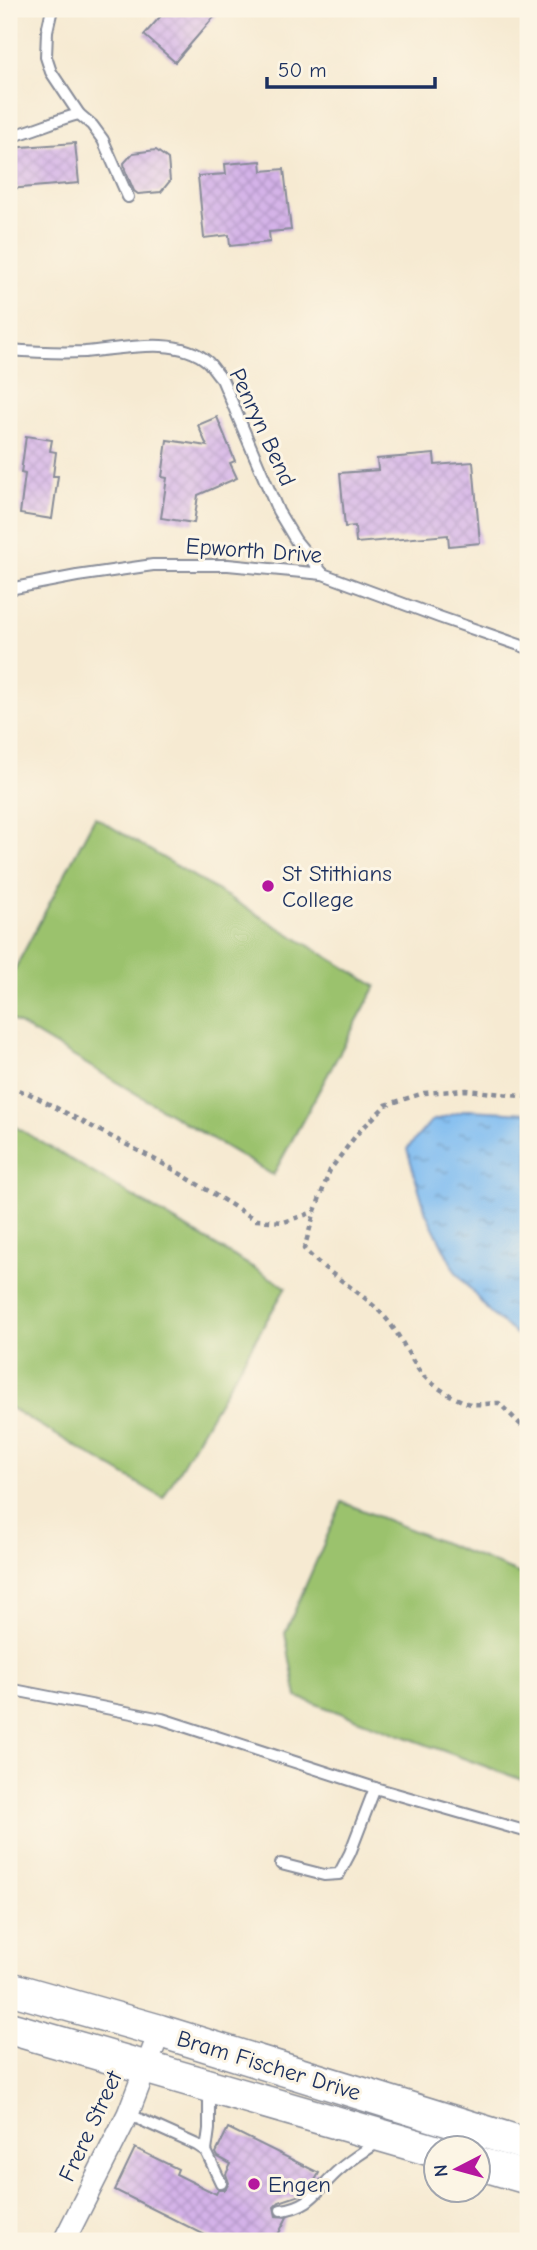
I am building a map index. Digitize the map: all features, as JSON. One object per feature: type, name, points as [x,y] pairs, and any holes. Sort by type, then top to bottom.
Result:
[{"type":"main road","name":"Bram Fischer Drive","points":[[9,1988],[160,2031],[528,2144]]},
{"type":"main road","name":"Bram Fischer Drive","points":[[9,2028],[421,2146]]},
{"type":"main road","points":[[491,2167],[528,2178]]},
{"type":"street","name":"Frere Street","points":[[65,2241],[128,2114],[160,2031]]},
{"type":"lane","points":[[52,9],[47,31],[46,57],[51,72],[79,114],[103,140],[128,197]]},
{"type":"lane","points":[[9,137],[79,114]]},
{"type":"lane","name":"Penryn Bend","points":[[9,350],[85,352],[141,346],[172,347],[194,353],[207,361],[222,379],[278,511],[296,541],[323,574]]},
{"type":"lane","name":"Epworth Drive","points":[[9,589],[153,565],[228,565],[323,574],[528,648]]},
{"type":"lane","points":[[9,1689],[162,1718],[375,1788],[528,1832]]},
{"type":"lane","points":[[281,1864],[324,1875],[340,1874],[375,1788]]},
{"type":"lane","points":[[206,2151],[210,2118],[208,2085]]},
{"type":"lane","points":[[128,2114],[206,2151],[221,2183]]},
{"type":"lane","points":[[281,2210],[309,2202],[342,2167],[386,2136]]},
{"type":"path","points":[[9,1088],[28,1093],[171,1168],[256,1220],[284,1222],[315,1211]]},
{"type":"path","points":[[528,1097],[467,1090],[424,1093],[386,1105],[357,1134],[330,1170],[304,1249],[319,1265],[352,1287],[384,1316],[420,1373],[436,1387],[468,1403],[499,1403],[528,1435]]},
{"type":"green space","points":[[95,817],[376,986],[273,1175],[9,1018],[9,980]]},
{"type":"green space","points":[[9,1123],[286,1287],[163,1498],[9,1407]]},
{"type":"green space","points":[[342,1502],[528,1577],[528,1782],[297,1697],[285,1633]]},
{"type":"water","points":[[467,1110],[528,1113],[528,1344],[491,1314],[455,1271],[426,1213],[407,1149],[431,1121]]},
{"type":"building","points":[[167,9],[221,9],[175,62],[144,35]]},
{"type":"building","points":[[75,143],[79,183],[9,189],[9,148]]},
{"type":"building","points":[[156,150],[168,159],[170,181],[161,192],[138,194],[134,191],[124,163],[133,153]]},
{"type":"building","points":[[261,161],[262,171],[284,169],[291,230],[269,232],[270,242],[230,246],[229,235],[204,238],[198,176],[226,174],[225,164]]},
{"type":"building","points":[[217,417],[235,461],[230,463],[237,478],[198,495],[194,523],[161,518],[167,478],[162,477],[167,440],[207,446],[198,425]]},
{"type":"building","points":[[26,436],[52,440],[50,451],[56,452],[53,476],[58,476],[52,519],[20,514],[25,474],[21,473]]},
{"type":"building","points":[[434,454],[435,465],[473,462],[480,543],[449,546],[448,535],[356,543],[355,526],[345,527],[340,473],[378,470],[377,459]]},
{"type":"building","points":[[228,2128],[319,2173],[312,2186],[303,2194],[279,2202],[274,2207],[276,2216],[287,2217],[275,2241],[217,2241],[115,2190],[135,2148],[178,2169],[176,2174],[216,2194],[218,2190],[225,2190],[229,2183],[226,2174],[231,2164],[216,2153]]},
{"type":"place","name":"St Stithians College","points":[[268,886]]},
{"type":"place","name":"Engen","points":[[254,2184]]}]
